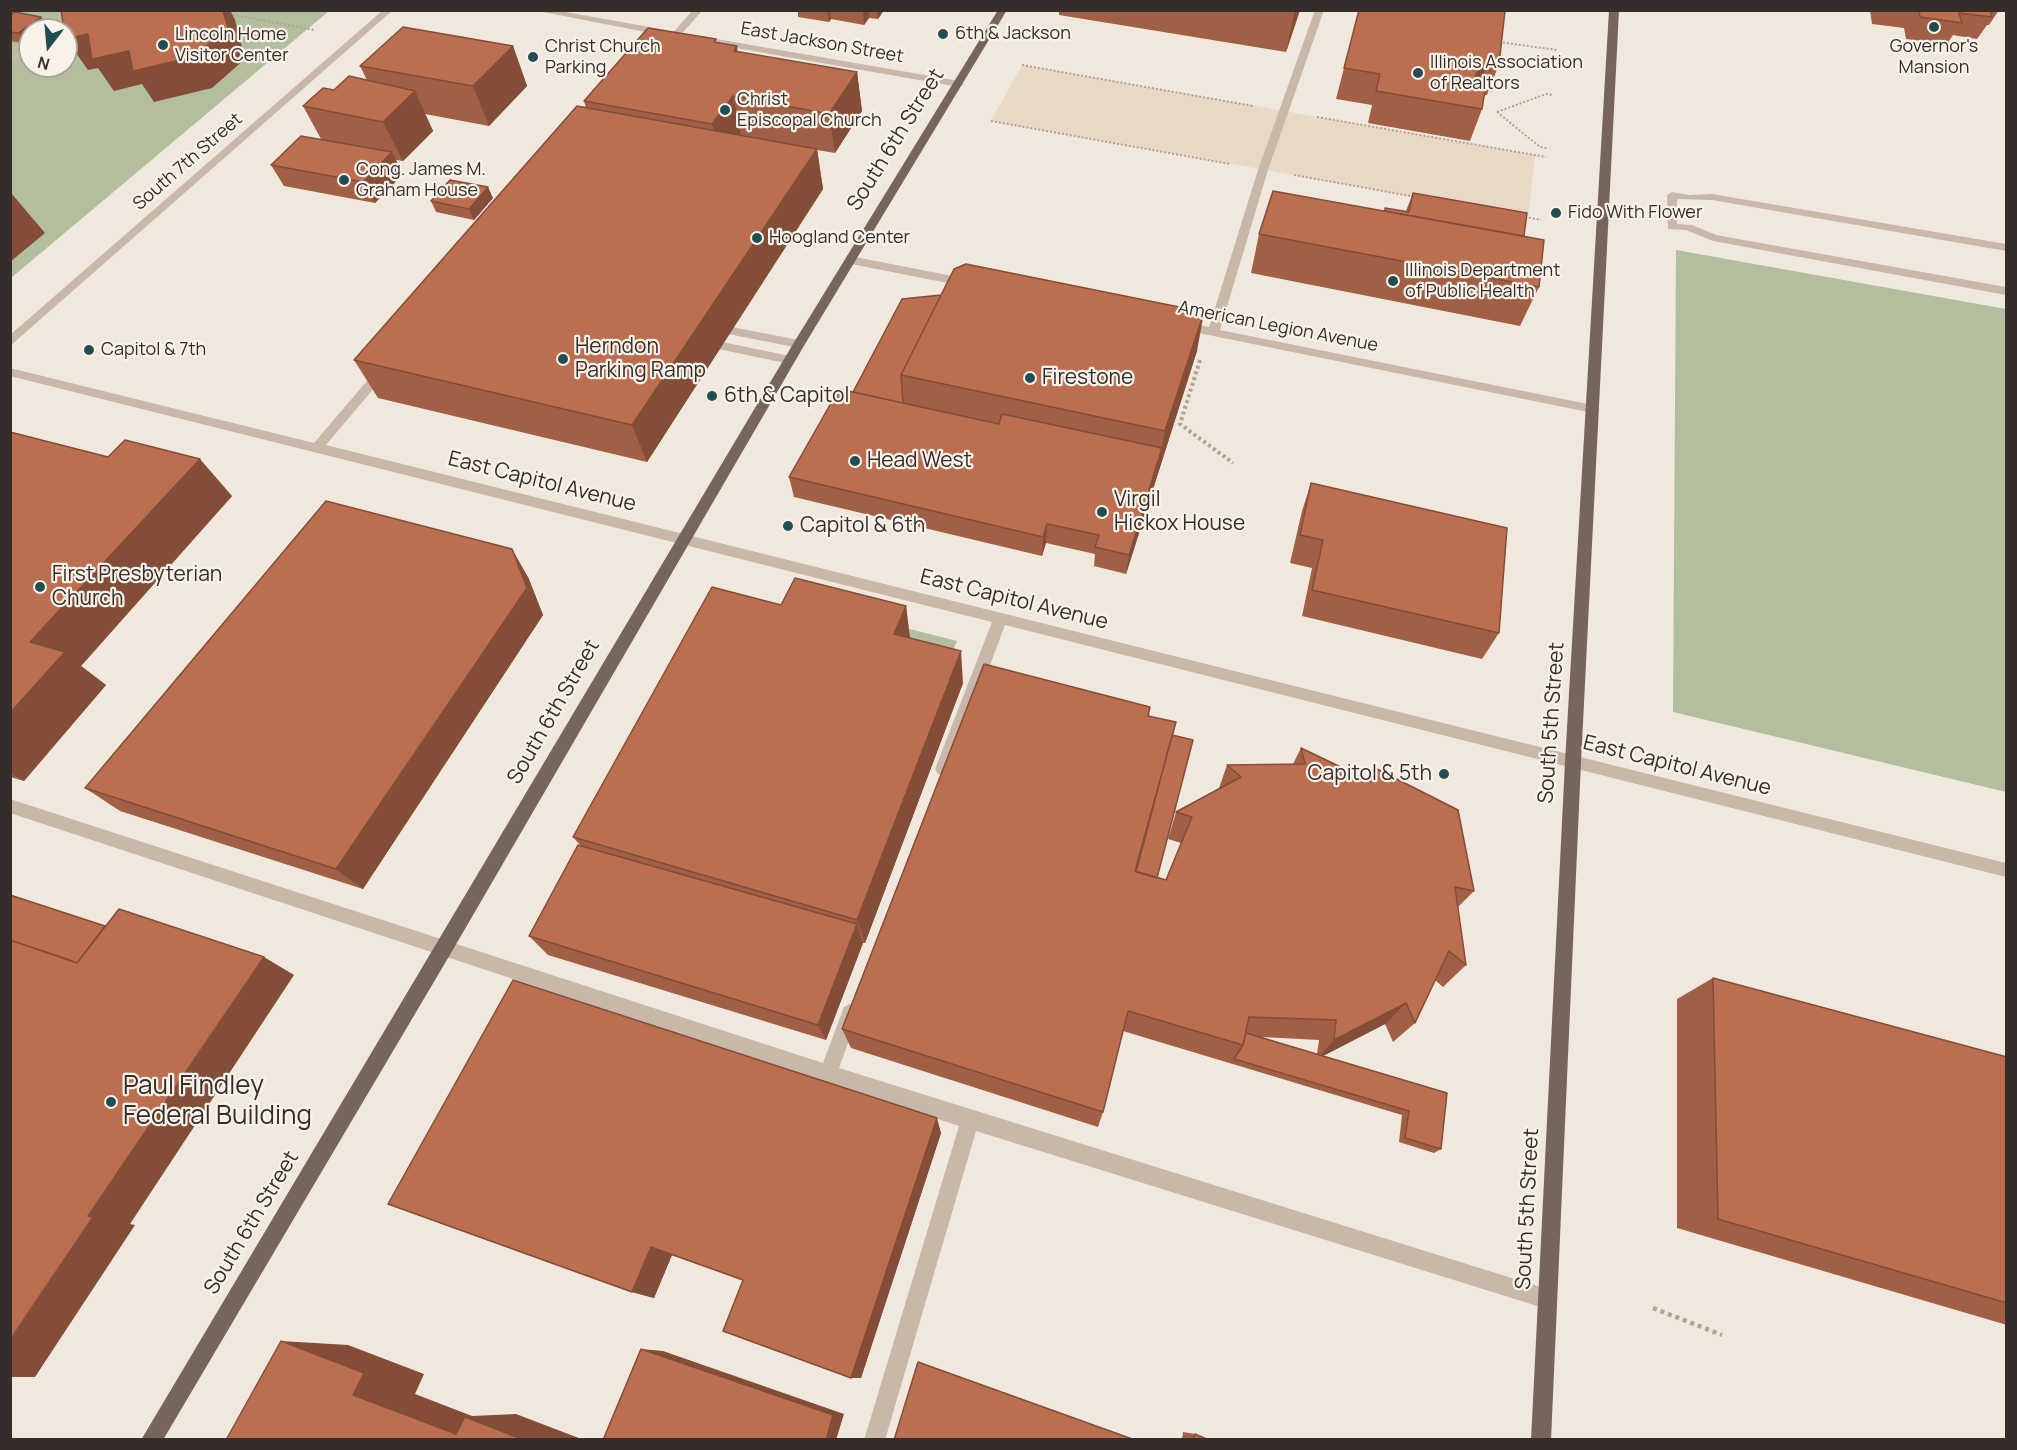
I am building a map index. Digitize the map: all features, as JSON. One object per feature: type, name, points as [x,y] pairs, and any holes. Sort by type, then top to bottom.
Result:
[{"type":"main road","name":"South 6th Street","points":[[151,1440],[445,947],[799,344],[1003,10]]},
{"type":"main road","name":"South 5th Street","points":[[1541,1440],[1573,762],[1614,10]]},
{"type":"street","name":"South 7th Street","points":[[10,342],[389,10]]},
{"type":"street","name":"East Jackson Street","points":[[537,10],[959,84]]},
{"type":"street","points":[[654,58],[699,10]]},
{"type":"street","points":[[1213,333],[1263,170],[1320,10]]},
{"type":"street","points":[[2007,247],[1712,197],[1689,198],[1672,195],[1672,227],[1694,229],[1713,238],[2007,291]]},
{"type":"street","points":[[850,260],[986,286]]},
{"type":"street","name":"American Legion Avenue","points":[[1172,324],[1593,409]]},
{"type":"street","points":[[732,331],[799,344]]},
{"type":"street","points":[[722,346],[790,360]]},
{"type":"street","points":[[316,449],[393,358]]},
{"type":"street","name":"East Capitol Avenue","points":[[10,372],[2007,870]]},
{"type":"street","points":[[937,786],[1001,618]]},
{"type":"street","points":[[10,806],[970,1120],[1548,1299]]},
{"type":"street","points":[[828,1073],[857,996]]},
{"type":"street","points":[[874,1440],[970,1120]]},
{"type":"path","points":[[219,12],[314,30]]},
{"type":"path","points":[[1497,51],[1499,41],[1557,50]]},
{"type":"path","points":[[1491,92],[1494,72]]},
{"type":"path","points":[[1547,148],[1540,147],[1497,112],[1546,94],[1553,95]]},
{"type":"path","points":[[1200,359],[1180,424],[1233,463]]},
{"type":"path","points":[[1653,1308],[1722,1335]]},
{"type":"green space","points":[[11,11],[329,11],[11,278]]},
{"type":"green space","points":[[1676,250],[2006,309],[2006,792],[1673,712]]},
{"type":"green space","points":[[806,603],[957,641],[951,655]]},
{"type":"shaded area","points":[[1022,65],[1535,155],[1528,217],[991,121]]},
{"type":"building","points":[[61,10],[223,10],[228,28],[193,57],[133,71],[129,51],[92,59],[88,34],[78,36],[78,18],[62,18]]},
{"type":"building","points":[[1359,10],[1505,11],[1499,64],[1480,67],[1475,76],[1474,82],[1486,84],[1482,109],[1376,91],[1380,74],[1344,68]]},
{"type":"building","points":[[1919,10],[1990,10],[1992,17],[1959,13],[1962,23],[1920,17]]},
{"type":"building","points":[[15,12],[41,17],[18,18],[18,33],[10,32],[10,15]]},
{"type":"building","points":[[403,27],[513,46],[473,86],[360,66]]},
{"type":"building","points":[[648,28],[716,39],[714,42],[737,46],[734,51],[857,72],[829,114],[733,96],[712,124],[584,101]]},
{"type":"building","points":[[349,76],[415,91],[383,122],[303,106],[323,88],[334,90]]},
{"type":"building","points":[[577,106],[817,149],[632,425],[354,360]]},
{"type":"building","points":[[301,136],[392,152],[363,182],[271,165]]},
{"type":"building","points":[[450,180],[488,187],[469,209],[431,201]]},
{"type":"building","points":[[1273,191],[1544,240],[1539,287],[1259,234]]},
{"type":"building","points":[[1413,193],[1527,213],[1524,236],[1385,211],[1385,208],[1409,212]]},
{"type":"building","points":[[966,264],[1204,312],[1165,431],[901,375],[954,269]]},
{"type":"building","points":[[941,295],[901,375],[903,403],[853,392],[902,299]]},
{"type":"building","points":[[839,389],[999,424],[1002,414],[1162,448],[1129,555],[1095,547],[1099,535],[1047,524],[1043,537],[789,477]]},
{"type":"building","points":[[10,432],[108,457],[125,440],[200,459],[30,642],[65,652],[10,713]]},
{"type":"building","points":[[1311,483],[1507,528],[1499,633],[1312,590],[1323,540],[1300,535]]},
{"type":"building","points":[[326,501],[512,549],[527,588],[336,869],[85,788]]},
{"type":"building","points":[[795,578],[906,606],[894,634],[961,651],[857,920],[573,837],[712,587],[781,605]]},
{"type":"building","points":[[984,664],[1150,707],[1148,716],[1176,722],[1135,871],[1166,880],[1192,817],[1176,812],[1241,777],[1227,765],[1305,764],[1301,748],[1372,782],[1375,768],[1458,810],[1474,891],[1455,887],[1466,965],[1449,951],[1415,1023],[1406,1003],[1334,1040],[1336,1020],[1249,1017],[1243,1045],[1128,1011],[1103,1112],[842,1029]]},
{"type":"building","points":[[1172,735],[1193,740],[1157,878],[1136,872]]},
{"type":"building","points":[[578,845],[857,924],[818,1025],[529,936]]},
{"type":"building","points":[[10,895],[105,926],[77,963],[10,940]]},
{"type":"building","name":"Paul Findley Federal Building","points":[[119,909],[264,957],[88,1216],[93,1217],[10,1340],[10,940],[77,963]]},
{"type":"building","points":[[1713,978],[2007,1057],[2007,1303],[1718,1219]]},
{"type":"building","points":[[513,980],[937,1118],[851,1378],[723,1331],[743,1280],[651,1247],[632,1292],[388,1204]]},
{"type":"building","points":[[1246,1033],[1447,1093],[1441,1149],[1405,1138],[1409,1111],[1234,1059],[1243,1045]]},
{"type":"building","points":[[281,1341],[364,1373],[353,1395],[456,1434],[465,1417],[524,1440],[226,1440]]},
{"type":"building","points":[[641,1349],[833,1415],[826,1440],[603,1440]]},
{"type":"building","points":[[918,1362],[1135,1440],[894,1440]]},
{"type":"building","points":[[1195,1434],[1209,1440],[1194,1440]]},
{"type":"place","name":"Governor's Mansion","points":[[1934,27]]},
{"type":"place","name":"6th & Jackson","points":[[943,34]]},
{"type":"place","name":"Lincoln Home Visitor Center","points":[[163,45]]},
{"type":"place","name":"Christ Church Parking","points":[[533,57]]},
{"type":"place","name":"Illinois Association of Realtors","points":[[1418,73]]},
{"type":"place","name":"Christ Episcopal Church","points":[[725,110]]},
{"type":"place","name":"Cong. James M. Graham House","points":[[344,180]]},
{"type":"place","name":"Fido With Flower","points":[[1556,213]]},
{"type":"place","name":"Hoogland Center","points":[[757,238]]},
{"type":"place","name":"Illinois Department of Public Health","points":[[1393,281]]},
{"type":"place","name":"Capitol & 7th","points":[[89,350]]},
{"type":"place","name":"Herndon Parking Ramp","points":[[563,359]]},
{"type":"place","name":"Firestone","points":[[1030,378]]},
{"type":"place","name":"6th & Capitol","points":[[712,396]]},
{"type":"place","name":"Head West","points":[[855,461]]},
{"type":"place","name":"Virgil Hickox House","points":[[1102,512]]},
{"type":"place","name":"Capitol & 6th","points":[[788,526]]},
{"type":"place","name":"First Presbyterian Church","points":[[40,587]]},
{"type":"place","name":"Capitol & 5th","points":[[1444,774]]},
{"type":"place","name":"Paul Findley Federal Building","points":[[111,1102]]}]
